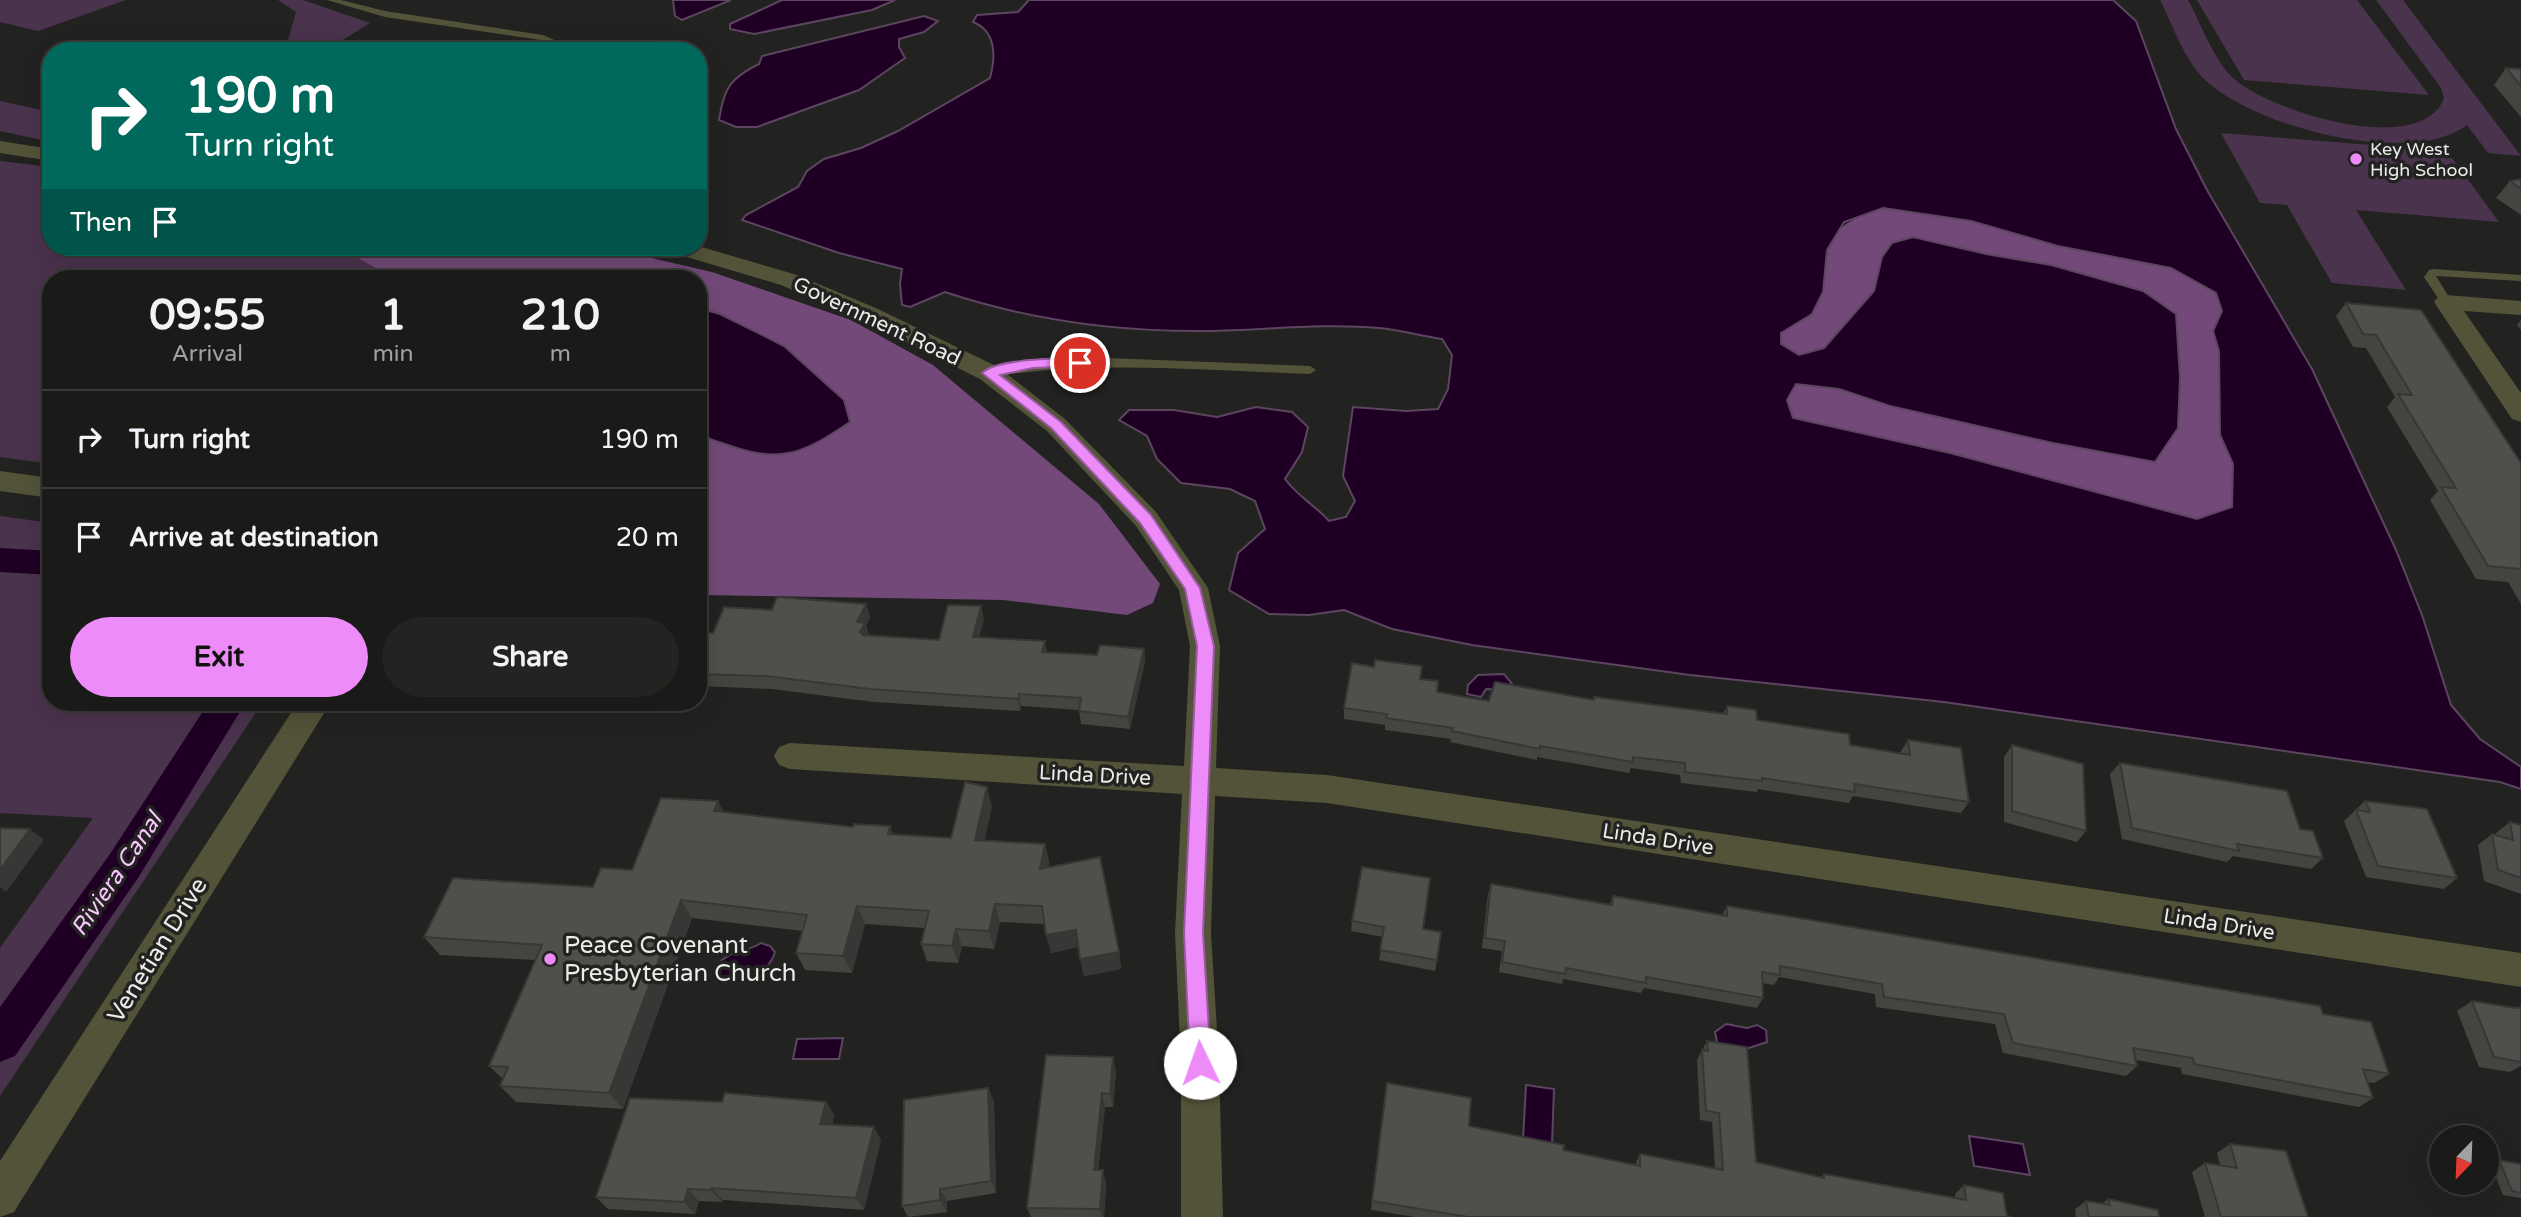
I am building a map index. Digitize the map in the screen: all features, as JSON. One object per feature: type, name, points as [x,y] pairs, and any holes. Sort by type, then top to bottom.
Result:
[{"type":"street","points":[[0,146],[42,153]]},
{"type":"street","name":"Government Road","points":[[707,256],[789,280],[878,318],[989,373],[1056,425],[1137,510],[1192,588],[1205,646],[1193,933],[1200,1063],[1202,1217]]},
{"type":"street","points":[[2446,302],[2521,308]]},
{"type":"street","points":[[2446,302],[2521,413]]},
{"type":"street","points":[[0,481],[42,487]]},
{"type":"street","name":"Venetian Drive","points":[[0,1198],[308,711]]},
{"type":"street","name":"Linda Drive","points":[[790,756],[1327,789],[2521,970]]},
{"type":"lane","points":[[331,0],[385,14],[543,38],[553,42]]},
{"type":"lane","points":[[2446,302],[2430,277],[2432,272],[2521,278]]},
{"type":"lane","points":[[989,373],[1033,364],[1080,363],[1310,370]]},
{"type":"shaded area","points":[[0,0],[126,0],[38,31],[0,22]]},
{"type":"shaded area","points":[[278,0],[303,0],[370,23],[339,42],[288,42],[296,12]]},
{"type":"shaded area","points":[[673,0],[731,0],[682,20],[675,16]]},
{"type":"shaded area","points":[[782,0],[895,0],[872,10],[754,34],[730,29],[730,24]]},
{"type":"shaded area","points":[[1029,0],[2113,0],[2136,21],[2176,129],[2207,190],[2312,369],[2396,550],[2422,615],[2451,705],[2480,739],[2521,767],[2521,789],[2500,782],[1944,702],[1690,675],[1472,645],[1392,629],[1344,610],[1309,615],[1269,614],[1229,590],[1238,553],[1265,529],[1255,501],[1230,489],[1181,483],[1157,459],[1147,436],[1119,420],[1129,410],[1174,410],[1217,417],[1256,407],[1292,412],[1308,427],[1302,452],[1285,479],[1329,521],[1346,517],[1355,501],[1343,476],[1353,407],[1406,411],[1438,409],[1448,389],[1452,355],[1442,339],[1387,329],[1358,327],[1175,331],[1108,326],[1042,317],[945,292],[910,307],[902,305],[902,269],[839,253],[742,220],[746,215],[798,187],[807,171],[824,159],[861,148],[898,131],[990,78],[993,53],[990,38],[981,26],[973,22],[977,15],[1018,12]],"holes":[[[1883,208],[1971,221],[2058,246],[2171,268],[2216,293],[2222,311],[2213,331],[2219,351],[2220,435],[2233,464],[2232,507],[2197,519],[1950,453],[1793,418],[1787,400],[1796,384],[1839,389],[1890,406],[2053,443],[2155,462],[2178,428],[2180,377],[2176,314],[2143,291],[2051,265],[1986,254],[1913,237],[1892,243],[1882,257],[1874,291],[1824,348],[1799,355],[1781,344],[1781,333],[1812,314],[1823,292],[1827,250],[1844,222]]]},
{"type":"shaded area","points":[[2160,0],[2188,0],[2224,67],[2248,89],[2306,114],[2341,123],[2375,127],[2406,125],[2430,116],[2444,98],[2441,88],[2376,0],[2403,0],[2521,156],[2488,153],[2467,125],[2441,138],[2408,143],[2372,142],[2333,136],[2258,113],[2228,97],[2198,72],[2185,52]]},
{"type":"shaded area","points":[[2197,0],[2357,0],[2429,95],[2244,80]]},
{"type":"shaded area","points":[[924,16],[938,21],[924,32],[899,39],[899,47],[905,58],[859,90],[757,127],[736,127],[719,120],[723,100],[730,85],[741,74],[759,64],[762,56]]},
{"type":"shaded area","points":[[0,101],[42,110],[42,140],[0,131]]},
{"type":"shaded area","points":[[2221,133],[2447,151],[2499,222],[2356,210],[2406,290],[2332,283],[2287,205],[2260,203]]},
{"type":"shaded area","points":[[0,161],[42,166],[42,256],[354,256],[379,270],[42,270],[42,463],[0,457]]},
{"type":"shaded area","points":[[1883,207],[1971,221],[2058,246],[2171,268],[2217,293],[2223,311],[2213,331],[2219,351],[2220,435],[2233,464],[2232,507],[2197,519],[1950,453],[1793,418],[1787,400],[1796,384],[1839,389],[1890,406],[2053,443],[2155,462],[2180,377],[2176,315],[2143,291],[2052,265],[1986,254],[1913,237],[1892,243],[1882,257],[1874,291],[1824,348],[1799,355],[1781,343],[1781,333],[1823,292],[1827,257],[1834,236],[1851,221]]},
{"type":"shaded area","points":[[354,256],[643,256],[703,270],[379,270]]},
{"type":"shaded area","points":[[707,271],[851,320],[933,365],[1099,504],[1160,584],[1153,603],[1127,615],[1003,600],[707,595],[707,436],[850,422],[844,400],[784,346],[720,314],[707,310]]},
{"type":"shaded area","points":[[707,310],[720,314],[784,346],[844,400],[850,422],[806,448],[778,454],[747,451],[707,437]]},
{"type":"shaded area","points":[[0,516],[42,522],[42,711],[257,711],[0,1096],[0,948],[93,818],[0,813]]},
{"type":"shaded area","points":[[1504,674],[1512,684],[1509,690],[1486,689],[1481,697],[1467,694],[1468,685],[1478,675]]},
{"type":"shaded area","points":[[761,943],[770,946],[775,952],[766,967],[753,976],[719,979],[717,965],[722,960]]},
{"type":"shaded area","points":[[1726,1024],[1747,1028],[1757,1025],[1766,1030],[1767,1042],[1746,1049],[1718,1047],[1715,1032]]},
{"type":"shaded area","points":[[843,1038],[839,1059],[793,1059],[797,1039]]},
{"type":"shaded area","points":[[1526,1085],[1554,1089],[1552,1145],[1523,1140]]},
{"type":"shaded area","points":[[1969,1136],[2023,1144],[2030,1175],[1974,1166]]},
{"type":"building","points":[[2506,68],[2521,69],[2521,86]]},
{"type":"building","points":[[2521,179],[2521,189],[2510,181]]},
{"type":"building","points":[[2346,303],[2421,310],[2521,463],[2521,569],[2488,566],[2441,487],[2456,488],[2398,394],[2412,395],[2376,335],[2363,334]]},
{"type":"building","points":[[777,597],[866,604],[857,622],[865,623],[860,632],[863,635],[939,640],[948,605],[981,606],[973,637],[1045,641],[1042,652],[1097,655],[1100,645],[1144,649],[1128,717],[1079,711],[1081,698],[1019,694],[1018,699],[870,689],[766,676],[707,674],[707,633],[713,633],[724,607],[772,610]]},
{"type":"building","points":[[1375,660],[1422,666],[1420,679],[1438,681],[1437,692],[1489,701],[1495,682],[1594,700],[1594,697],[1727,714],[1727,706],[1756,710],[1757,720],[1849,734],[1850,745],[1910,755],[1908,740],[1961,748],[1969,802],[1854,784],[1855,792],[1762,778],[1762,781],[1685,772],[1685,763],[1633,757],[1633,762],[1540,746],[1540,749],[1452,731],[1453,728],[1386,718],[1387,714],[1344,708],[1352,663],[1374,667]]},
{"type":"building","points":[[2012,745],[2083,764],[2086,831],[2012,811]]},
{"type":"building","points":[[2120,763],[2287,791],[2300,829],[2313,831],[2323,858],[2237,844],[2239,851],[2132,828]]},
{"type":"building","points":[[965,782],[987,787],[975,840],[1045,844],[1040,869],[1100,857],[1119,952],[1080,959],[1076,930],[1046,935],[1042,906],[995,904],[989,931],[956,929],[952,946],[921,944],[929,911],[857,906],[843,956],[796,953],[807,915],[681,900],[609,1093],[500,1086],[508,1067],[489,1066],[542,945],[424,937],[453,878],[593,887],[601,868],[632,870],[661,798],[718,801],[714,811],[853,827],[854,824],[890,826],[888,834],[951,838]]},
{"type":"building","points":[[2365,801],[2427,809],[2457,878],[2378,866],[2356,810],[2370,812]]},
{"type":"building","points":[[2510,822],[2521,825],[2521,878],[2498,870],[2492,834],[2513,840]]},
{"type":"building","points":[[0,828],[30,829],[0,870]]},
{"type":"building","points":[[1362,867],[1430,878],[1423,929],[1441,932],[1437,960],[1380,950],[1384,927],[1352,921]]},
{"type":"building","points":[[1491,884],[1612,905],[1613,896],[1727,916],[1727,906],[2320,1006],[2323,1014],[2371,1022],[2389,1074],[2363,1069],[2373,1098],[2194,1064],[2193,1058],[2133,1048],[2137,1066],[2013,1043],[2004,1014],[1884,997],[1882,984],[1780,966],[1780,975],[1762,972],[1763,998],[1646,977],[1646,983],[1566,968],[1565,974],[1502,962],[1505,941],[1485,938]]},
{"type":"building","points":[[2472,1001],[2521,1007],[2521,1062],[2494,1057]]},
{"type":"building","points":[[1707,1041],[1747,1047],[1756,1162],[1824,1178],[1824,1174],[1966,1200],[1964,1185],[2003,1193],[2007,1216],[2012,1217],[1468,1217],[1372,1201],[1387,1083],[1471,1098],[1469,1126],[1564,1145],[1563,1150],[1640,1166],[1640,1154],[1723,1170],[1719,1113],[1706,1111],[1702,1050],[1708,1051]]},
{"type":"building","points":[[1046,1055],[1113,1057],[1110,1094],[1102,1093],[1094,1170],[1103,1170],[1100,1209],[1027,1208]]},
{"type":"building","points":[[988,1088],[991,1181],[940,1189],[940,1200],[902,1206],[904,1100]]},
{"type":"building","points":[[725,1093],[826,1102],[820,1124],[874,1127],[856,1198],[712,1188],[688,1189],[684,1202],[596,1197],[630,1098],[722,1102]]},
{"type":"building","points":[[2230,1144],[2286,1151],[2308,1217],[2221,1217],[2205,1163],[2237,1168]]},
{"type":"building","points":[[2499,1160],[2521,1164],[2521,1193],[2512,1191]]},
{"type":"building","points":[[2108,1199],[2158,1210],[2159,1217],[2089,1217],[2086,1201],[2110,1205]]},
{"type":"waterway","name":"Riviera Canal","points":[[0,560],[42,562]]},
{"type":"waterway","name":"Riviera Canal","points":[[0,1042],[124,866],[222,711]]},
{"type":"place","name":"Key West High School","points":[[2356,159]]},
{"type":"place","name":"Peace Covenant Presbyterian Church","points":[[550,959]]},
{"type":"route","points":[[1080,363],[1033,364],[989,373],[1056,425],[1146,519],[1192,588],[1205,646],[1193,933],[1200,1063]]}]
